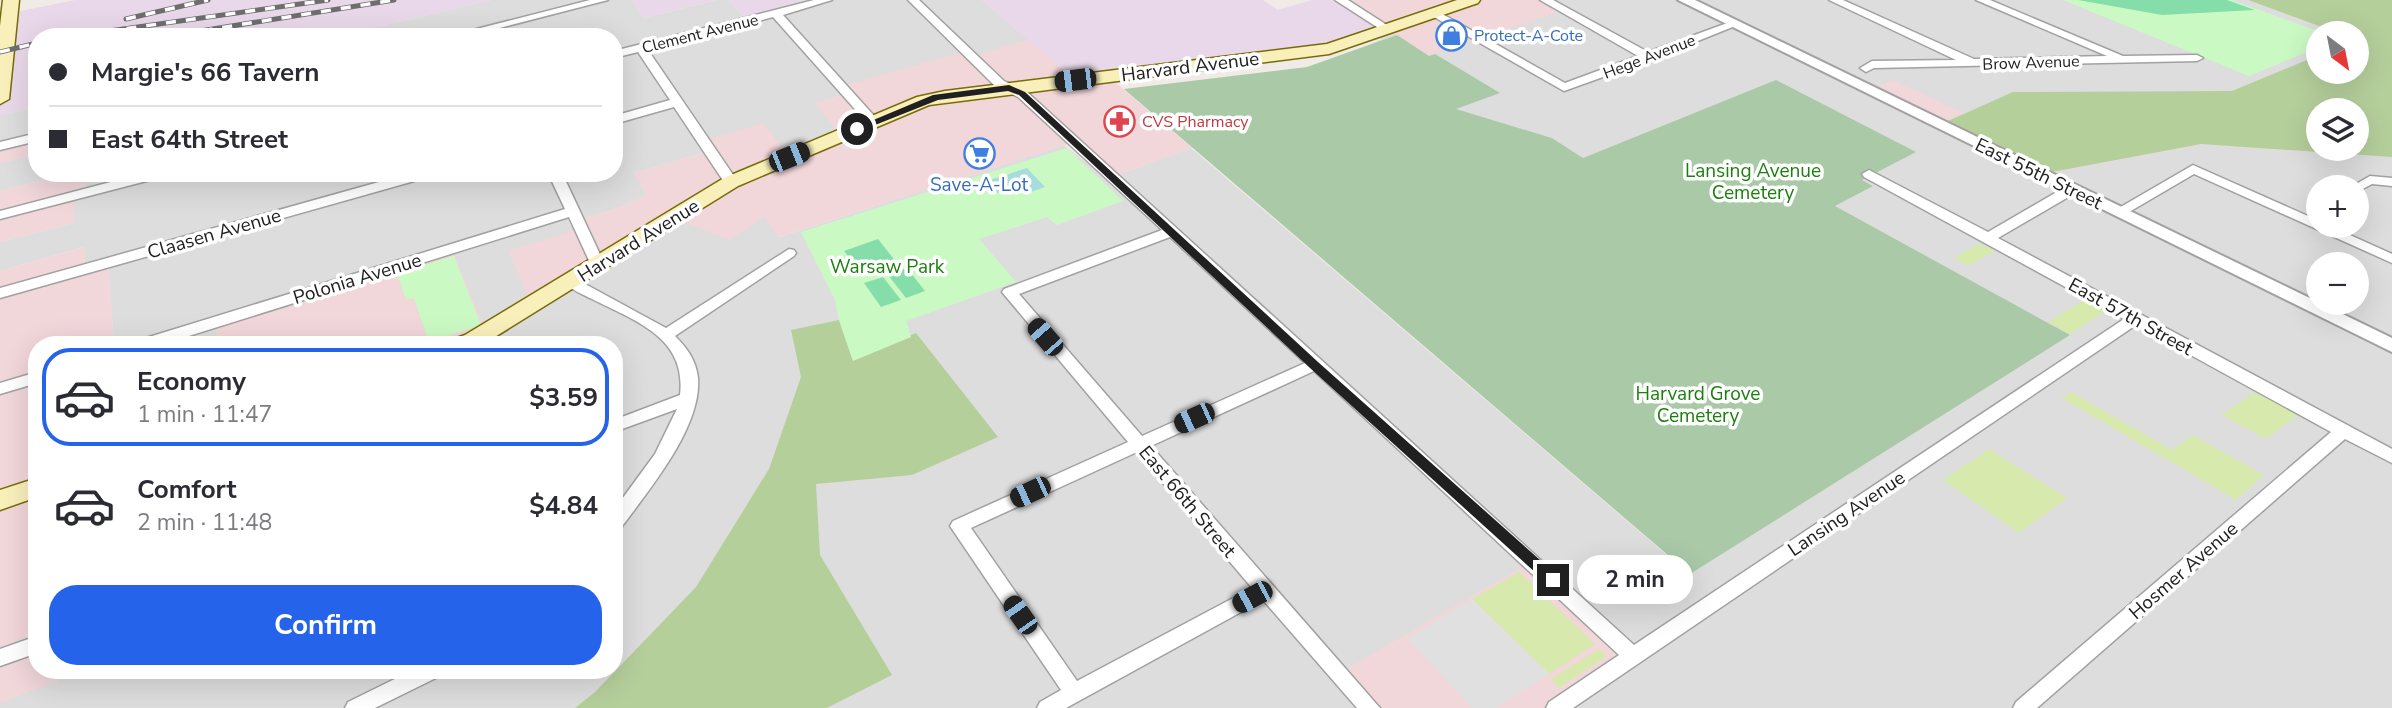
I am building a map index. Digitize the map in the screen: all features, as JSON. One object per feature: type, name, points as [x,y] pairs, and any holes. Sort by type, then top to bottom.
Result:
[{"type":"main road","name":"Harvard Avenue","points":[[480,336],[731,182],[936,97],[1329,49],[1472,0]]},
{"type":"main road","points":[[0,99],[7,7]]},
{"type":"main road","points":[[0,500],[28,490]]},
{"type":"street","points":[[487,28],[603,0]]},
{"type":"street","name":"Clement Avenue","points":[[623,53],[827,0]]},
{"type":"street","points":[[913,0],[1000,84],[1022,94],[1314,365],[1533,561],[1633,656]]},
{"type":"street","points":[[1340,0],[1387,29]]},
{"type":"street","points":[[1545,0],[1649,57]]},
{"type":"street","name":"East 55th Street","points":[[1685,0],[2392,346]]},
{"type":"street","points":[[1834,0],[1975,63]]},
{"type":"street","points":[[1981,0],[2124,59]]},
{"type":"street","name":"Hege Avenue","points":[[1433,13],[1564,87],[1734,24]]},
{"type":"street","points":[[776,14],[873,122]]},
{"type":"street","points":[[641,48],[731,182]]},
{"type":"street","name":"Brow Avenue","points":[[1866,68],[1872,65],[2197,58]]},
{"type":"street","points":[[623,117],[677,102]]},
{"type":"street","points":[[0,146],[28,139]]},
{"type":"street","points":[[2119,212],[2193,169],[2306,214]]},
{"type":"street","name":"East 57th Street","points":[[1869,174],[2392,457]]},
{"type":"street","points":[[2369,181],[2392,182]]},
{"type":"street","points":[[0,215],[126,182]]},
{"type":"street","name":"Claasen Avenue","points":[[0,293],[395,182]]},
{"type":"street","points":[[559,182],[598,265]]},
{"type":"street","points":[[1988,238],[2072,189]]},
{"type":"street","name":"Polonia Avenue","points":[[171,336],[573,211]]},
{"type":"street","name":"East 66th Street","points":[[1171,232],[1009,292],[1370,708]]},
{"type":"street","points":[[2352,238],[2392,259]]},
{"type":"street","points":[[666,335],[789,253]]},
{"type":"street","points":[[571,282],[666,335],[681,353],[688,372],[689,398],[674,438],[623,511]]},
{"type":"street","name":"Lansing Avenue","points":[[1556,708],[2136,318]]},
{"type":"street","points":[[1074,693],[958,526],[1314,365]]},
{"type":"street","points":[[0,389],[28,380]]},
{"type":"street","points":[[623,423],[689,398]]},
{"type":"street","name":"Hosmer Avenue","points":[[2023,708],[2343,431]]},
{"type":"street","points":[[1047,708],[1265,590]]},
{"type":"street","points":[[0,658],[28,647]]},
{"type":"street","points":[[355,708],[415,679]]},
{"type":"shaded area","points":[[75,0],[491,0],[373,28],[28,28],[28,109],[0,115],[0,12],[10,10],[11,13]]},
{"type":"shaded area","points":[[491,0],[632,0],[644,18],[716,0],[729,0],[747,21],[827,0],[982,0],[1029,40],[816,103],[841,135],[789,157],[710,151],[634,173],[647,195],[624,206],[578,220],[765,216],[779,237],[1064,145],[1107,179],[1191,148],[1689,574],[2069,335],[1834,206],[1872,185],[1861,180],[1915,152],[1776,81],[1583,158],[1552,138],[1455,109],[1364,47],[1382,39],[1373,33],[1472,0],[2248,0],[2306,21],[2306,84],[2370,84],[2370,65],[2392,53],[2392,708],[0,708],[0,668],[28,668],[28,679],[623,679],[623,336],[364,336],[215,322],[217,336],[113,336],[108,263],[85,269],[84,247],[0,271],[0,242],[74,223],[74,196],[86,192],[85,182],[623,182],[623,28],[373,28]]},
{"type":"shaded area","points":[[632,0],[716,0],[644,18]]},
{"type":"shaded area","points":[[729,0],[827,0],[747,21]]},
{"type":"shaded area","points":[[982,0],[1263,0],[1278,10],[1312,0],[1340,0],[1387,29],[1329,49],[1075,80]]},
{"type":"shaded area","points":[[1340,0],[1545,0],[1563,10],[1429,56]]},
{"type":"shaded area","points":[[1029,40],[1075,80],[1108,76],[1192,148],[1112,177],[1074,142],[778,237],[765,216],[730,240],[673,218],[532,305],[508,251],[580,228],[577,220],[624,206],[646,195],[634,173],[710,151],[703,141],[763,123],[789,157],[840,135],[815,103],[847,94],[843,86],[966,51],[972,56]]},
{"type":"shaded area","points":[[1893,80],[1964,113],[1939,125],[1870,90]]},
{"type":"shaded area","points":[[28,109],[28,139],[0,146],[0,115]]},
{"type":"shaded area","points":[[28,139],[28,156],[0,163],[0,146]]},
{"type":"shaded area","points":[[28,156],[28,182],[36,182],[0,191],[0,163]]},
{"type":"shaded area","points":[[36,182],[85,182],[86,193],[74,196],[74,223],[0,242],[0,191]]},
{"type":"shaded area","points":[[85,247],[85,269],[108,262],[113,336],[28,336],[28,679],[62,679],[0,703],[0,271]]},
{"type":"shaded area","points":[[452,249],[486,332],[478,336],[217,336],[215,322]]},
{"type":"shaded area","points":[[1533,561],[1633,656],[1556,708],[1370,708],[1339,673]]},
{"type":"shaded area","points":[[1472,599],[1549,674],[1496,708],[1472,708],[1407,639]]},
{"type":"green space","points":[[2063,0],[2232,0],[2306,27],[2306,52],[2249,76]]},
{"type":"green space","points":[[2078,0],[2227,0],[2255,10],[2162,15]]},
{"type":"green space","points":[[2248,0],[2392,0],[2392,157],[2369,155],[2369,98],[2306,98],[2306,151],[2201,144],[2041,174],[1939,125],[2013,92],[2232,91],[2306,60],[2306,84],[2370,84],[2370,21],[2306,21]]},
{"type":"green space","name":"Harvard Grove Cemetery","points":[[1397,35],[1429,56],[1435,54],[1500,93],[1456,109],[1552,138],[1583,158],[1776,80],[1916,152],[1862,180],[1873,186],[1835,206],[2070,335],[1690,574],[1124,89],[1307,67]]},
{"type":"green space","name":"Warsaw Park","points":[[1067,148],[1123,201],[1057,225],[1047,217],[979,239],[1016,282],[906,321],[911,337],[853,361],[835,300],[801,232]]},
{"type":"green space","points":[[878,239],[897,263],[863,275],[844,251]]},
{"type":"green space","points":[[1980,243],[1995,251],[1968,266],[1954,258]]},
{"type":"green space","points":[[454,256],[481,325],[447,336],[427,336],[414,298],[406,300],[397,273]]},
{"type":"green space","points":[[907,268],[925,291],[906,298],[888,275]]},
{"type":"green space","points":[[883,277],[901,300],[881,307],[864,283]]},
{"type":"green space","points":[[2086,299],[2106,311],[2070,334],[2048,322]]},
{"type":"green space","points":[[839,320],[852,358],[916,333],[998,437],[912,475],[816,484],[820,555],[892,675],[827,708],[575,708],[608,679],[623,679],[623,663],[696,587],[769,469],[801,377],[791,330]]},
{"type":"green space","points":[[2071,392],[2172,450],[2193,435],[2264,475],[2236,500],[2062,398]]},
{"type":"green space","points":[[2255,392],[2298,415],[2266,439],[2222,415]]},
{"type":"green space","points":[[1989,449],[2067,498],[2019,533],[1943,480]]},
{"type":"green space","points":[[1519,572],[1595,644],[1549,674],[1472,599]]},
{"type":"green space","points":[[1599,649],[1607,656],[1559,688],[1551,679]]},
{"type":"water","points":[[1027,168],[1045,187],[1031,192],[1024,185],[998,193],[987,181]]},
{"type":"railway","points":[[126,19],[208,0]]},
{"type":"railway","points":[[130,28],[328,0]]},
{"type":"railway","points":[[219,28],[394,0]]},
{"type":"railway","points":[[0,52],[28,45]]},
{"type":"place","name":"Protect-A-Cote","points":[[1451,35]]},
{"type":"place","name":"CVS Pharmacy","points":[[1119,121]]},
{"type":"place","name":"Save-A-Lot","points":[[979,153]]},
{"type":"route","points":[[857,129],[936,97],[1009,88],[1022,94],[1314,365],[1553,580]]},
{"type":"park label","name":"Lansing Avenue Cemetery","points":[[1753,181]]}]
